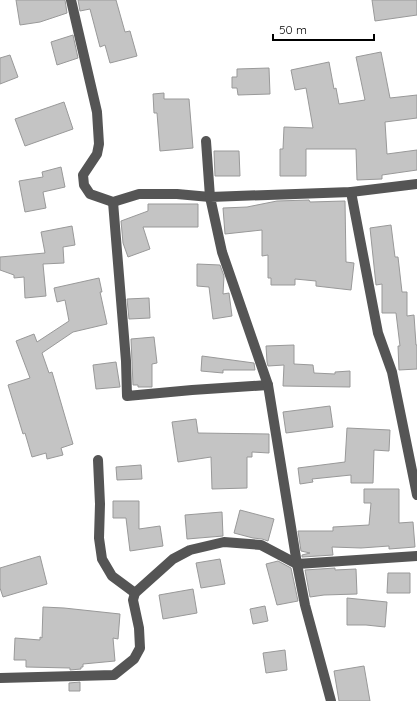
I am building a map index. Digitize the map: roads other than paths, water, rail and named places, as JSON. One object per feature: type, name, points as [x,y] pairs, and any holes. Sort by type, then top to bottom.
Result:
[{"type":"street","points":[[71,0],[97,112],[99,144],[96,154],[83,175],[84,185],[90,194],[112,202],[139,194],[176,194],[210,197],[351,192],[417,184]]},
{"type":"street","points":[[206,141],[210,197],[222,252],[268,385],[305,605],[331,701]]},
{"type":"street","points":[[351,192],[378,333],[392,372],[417,496]]},
{"type":"street","points":[[112,202],[126,353],[127,396],[268,385]]},
{"type":"street","points":[[98,460],[100,504],[99,538],[102,559],[112,576],[135,593]]},
{"type":"street","points":[[0,678],[114,675],[134,659],[140,648],[139,628],[133,600],[135,593],[173,559],[190,550],[224,542],[261,545],[297,564],[417,556]]}]
